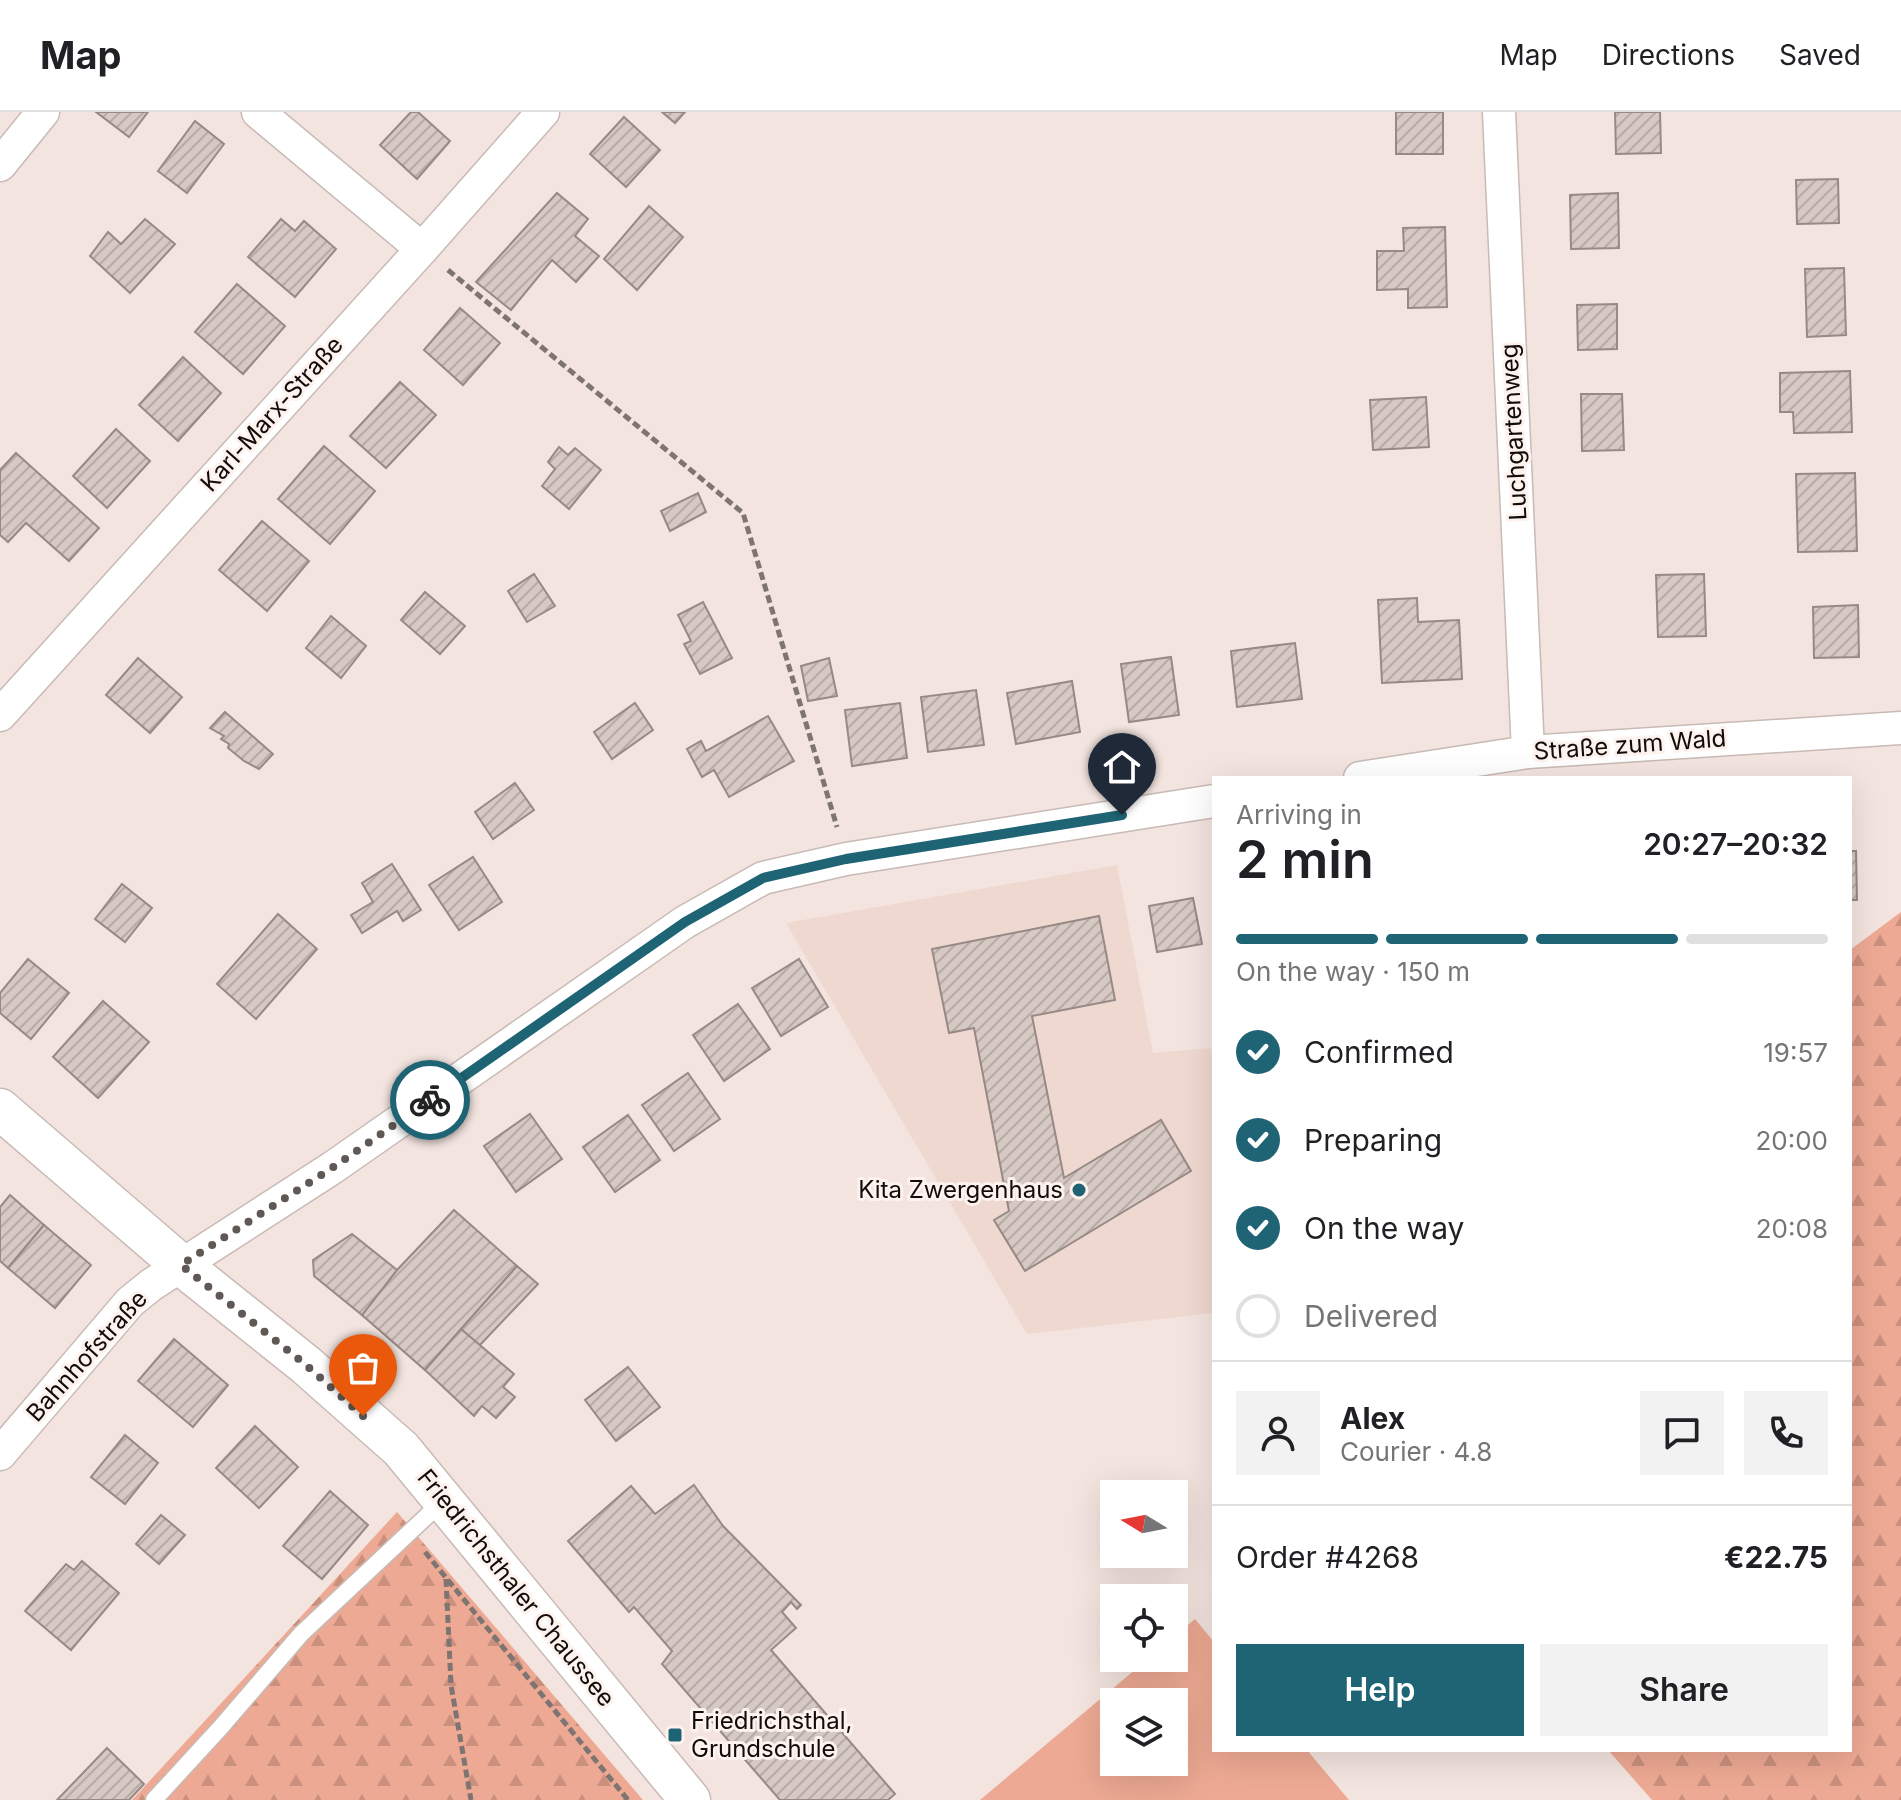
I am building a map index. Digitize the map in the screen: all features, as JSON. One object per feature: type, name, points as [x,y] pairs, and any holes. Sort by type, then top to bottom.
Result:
[{"type":"street","points":[[0,165],[43,112]]},
{"type":"street","points":[[258,112],[422,249]]},
{"type":"street","name":"Karl-Marx-Straße","points":[[0,715],[543,112]]},
{"type":"street","name":"Luchgartenweg","points":[[1499,112],[1528,752]]},
{"type":"street","name":"Straße zum Wald","points":[[1373,776],[1528,752],[1901,728]]},
{"type":"street","points":[[181,1265],[332,1168],[685,922],[763,878],[846,859],[1212,801]]},
{"type":"street","name":"Friedrichsthaler Chaussee","points":[[0,1109],[181,1265],[306,1365],[401,1449],[690,1800]]},
{"type":"street","name":"Bahnhofstraße","points":[[0,1454],[130,1302],[181,1265]]},
{"type":"lane","points":[[154,1800],[301,1634],[444,1500]]},
{"type":"path","points":[[422,249],[743,513],[846,859]]},
{"type":"path","points":[[408,1535],[446,1577],[628,1800]]},
{"type":"path","points":[[446,1577],[451,1685],[471,1800]]},
{"type":"shaded area","name":"Kita Zwergenhaus","points":[[1117,865],[1153,1053],[1210,1048],[1212,1057],[1212,1313],[1027,1334],[786,923]]},
{"type":"green space","points":[[1901,912],[1901,1800],[1652,1800],[1610,1752],[1852,1752],[1852,949]]},
{"type":"green space","points":[[397,1512],[643,1800],[132,1800]]},
{"type":"green space","points":[[1195,1619],[1212,1640],[1212,1752],[1309,1752],[1349,1800],[980,1800],[1100,1699],[1100,1776],[1188,1776],[1188,1688],[1113,1688],[1132,1672],[1188,1672],[1188,1625]]},
{"type":"building","points":[[96,112],[148,112],[129,137]]},
{"type":"building","points":[[411,112],[418,112],[450,141],[417,179],[380,145]]},
{"type":"building","points":[[662,112],[685,112],[675,123]]},
{"type":"building","points":[[1396,112],[1443,112],[1443,154],[1396,154]]},
{"type":"building","points":[[1615,112],[1660,112],[1661,153],[1616,154]]},
{"type":"building","points":[[624,117],[660,150],[626,187],[590,154]]},
{"type":"building","points":[[195,121],[224,144],[187,193],[158,171]]},
{"type":"building","points":[[1838,179],[1839,223],[1797,224],[1796,180]]},
{"type":"building","points":[[557,193],[588,219],[575,236],[599,256],[576,282],[552,260],[511,310],[476,282]]},
{"type":"building","points":[[1618,193],[1619,248],[1571,249],[1570,195]]},
{"type":"building","points":[[649,206],[683,237],[637,290],[604,259]]},
{"type":"building","points":[[145,219],[175,244],[130,293],[90,256],[108,232],[121,244]]},
{"type":"building","points":[[281,219],[295,231],[304,221],[336,249],[295,297],[248,257]]},
{"type":"building","points":[[1445,227],[1447,307],[1408,308],[1408,289],[1377,290],[1377,251],[1404,251],[1403,228]]},
{"type":"building","points":[[1844,268],[1846,335],[1807,337],[1805,269]]},
{"type":"building","points":[[237,284],[285,326],[243,374],[195,332]]},
{"type":"building","points":[[1617,304],[1617,349],[1578,350],[1577,305]]},
{"type":"building","points":[[460,308],[500,343],[463,385],[424,350]]},
{"type":"building","points":[[183,357],[221,393],[178,441],[139,405]]},
{"type":"building","points":[[1850,371],[1852,432],[1794,433],[1793,412],[1780,412],[1780,373]]},
{"type":"building","points":[[400,382],[436,415],[386,468],[350,436]]},
{"type":"building","points":[[1581,394],[1622,394],[1624,450],[1582,451]]},
{"type":"building","points":[[1426,397],[1429,447],[1373,450],[1370,400]]},
{"type":"building","points":[[116,429],[150,461],[107,508],[73,476]]},
{"type":"building","points":[[324,446],[375,491],[330,544],[278,499]]},
{"type":"building","points":[[559,447],[568,455],[575,448],[601,470],[569,509],[542,486],[555,469],[548,462]]},
{"type":"building","points":[[16,453],[99,528],[69,561],[26,523],[8,542],[0,535],[0,470]]},
{"type":"building","points":[[1855,473],[1857,551],[1798,552],[1796,474]]},
{"type":"building","points":[[698,493],[706,512],[670,531],[661,511]]},
{"type":"building","points":[[262,521],[309,561],[267,611],[219,570]]},
{"type":"building","points":[[534,574],[555,606],[527,622],[508,591]]},
{"type":"building","points":[[1704,574],[1706,636],[1658,637],[1656,575]]},
{"type":"building","points":[[425,592],[465,626],[440,654],[401,620]]},
{"type":"building","points":[[1417,598],[1418,622],[1459,620],[1462,679],[1382,683],[1378,600]]},
{"type":"building","points":[[703,602],[732,658],[700,674],[684,644],[691,641],[678,615]]},
{"type":"building","points":[[1858,605],[1859,657],[1814,658],[1813,607]]},
{"type":"building","points":[[331,616],[366,646],[341,678],[306,648]]},
{"type":"building","points":[[1295,643],[1302,699],[1237,707],[1231,651]]},
{"type":"building","points":[[1171,657],[1179,715],[1129,722],[1121,664]]},
{"type":"building","points":[[138,658],[182,697],[150,733],[106,695]]},
{"type":"building","points":[[829,658],[837,696],[808,701],[801,666]]},
{"type":"building","points":[[1072,681],[1080,732],[1016,744],[1007,693]]},
{"type":"building","points":[[976,690],[984,745],[928,752],[921,697]]},
{"type":"building","points":[[635,703],[653,730],[612,759],[594,732]]},
{"type":"building","points":[[900,703],[907,758],[852,766],[845,710]]},
{"type":"building","points":[[225,712],[273,754],[259,769],[228,748],[229,744],[221,739],[224,736],[210,728]]},
{"type":"building","points":[[768,716],[794,761],[729,797],[714,770],[702,777],[687,749],[701,741],[706,751]]},
{"type":"building","points":[[515,783],[534,810],[493,839],[475,812]]},
{"type":"building","points":[[1852,851],[1856,851],[1857,900],[1852,900]]},
{"type":"building","points":[[473,857],[502,902],[459,930],[429,885]]},
{"type":"building","points":[[392,864],[421,910],[403,921],[397,911],[362,933],[351,915],[373,902],[362,883]]},
{"type":"building","points":[[122,884],[152,908],[125,942],[95,919]]},
{"type":"building","points":[[1193,898],[1202,944],[1157,952],[1149,906]]},
{"type":"building","points":[[278,914],[317,949],[256,1019],[217,984]]},
{"type":"building","points":[[1099,916],[1115,1000],[1032,1016],[1064,1178],[1161,1120],[1191,1171],[1025,1271],[994,1220],[1009,1211],[974,1028],[949,1033],[932,949]]},
{"type":"building","points":[[28,959],[69,993],[31,1039],[0,1013],[0,993]]},
{"type":"building","points":[[799,959],[828,1007],[781,1036],[752,988]]},
{"type":"building","points":[[103,1001],[149,1042],[98,1098],[53,1057]]},
{"type":"building","points":[[738,1004],[770,1049],[724,1081],[693,1035]]},
{"type":"building","points":[[688,1073],[720,1119],[674,1151],[642,1105]]},
{"type":"building","points":[[530,1114],[562,1159],[516,1192],[484,1146]]},
{"type":"building","points":[[628,1115],[660,1160],[615,1192],[583,1147]]},
{"type":"building","points":[[10,1195],[44,1225],[8,1268],[0,1261],[0,1207]]},
{"type":"building","points":[[454,1210],[517,1266],[425,1370],[362,1315],[397,1270]]},
{"type":"building","points":[[44,1225],[91,1265],[55,1308],[8,1268]]},
{"type":"building","points":[[352,1234],[397,1270],[362,1315],[314,1276],[313,1260]]},
{"type":"building","points":[[517,1266],[538,1284],[479,1346],[461,1329]]},
{"type":"building","points":[[461,1329],[514,1374],[503,1387],[515,1397],[496,1418],[482,1406],[474,1416],[425,1370]]},
{"type":"building","points":[[174,1339],[228,1385],[193,1427],[138,1381]]},
{"type":"building","points":[[628,1367],[660,1407],[616,1441],[585,1400]]},
{"type":"building","points":[[255,1426],[298,1467],[259,1508],[216,1468]]},
{"type":"building","points":[[125,1435],[158,1463],[125,1504],[91,1477]]},
{"type":"building","points":[[694,1485],[723,1526],[801,1605],[797,1609],[791,1602],[782,1612],[796,1628],[771,1650],[895,1794],[888,1800],[780,1800],[662,1664],[672,1651],[634,1607],[629,1612],[568,1541],[631,1486],[655,1514]]},
{"type":"building","points":[[330,1491],[368,1525],[322,1579],[283,1546]]},
{"type":"building","points":[[161,1515],[185,1535],[159,1564],[136,1544]]},
{"type":"building","points":[[82,1561],[119,1593],[71,1650],[25,1611],[66,1564],[74,1570]]},
{"type":"building","points":[[107,1748],[144,1784],[129,1800],[57,1800]]},
{"type":"way so far","points":[[363,1416],[306,1365],[181,1265],[332,1168],[430,1100]]},
{"type":"place","name":"Kita Zwergenhaus","points":[[1079,1190]]},
{"type":"place","name":"Friedrichsthal, Grundschule","points":[[675,1735]]},
{"type":"route","points":[[430,1100],[685,922],[763,878],[846,859],[1122,815]]}]
